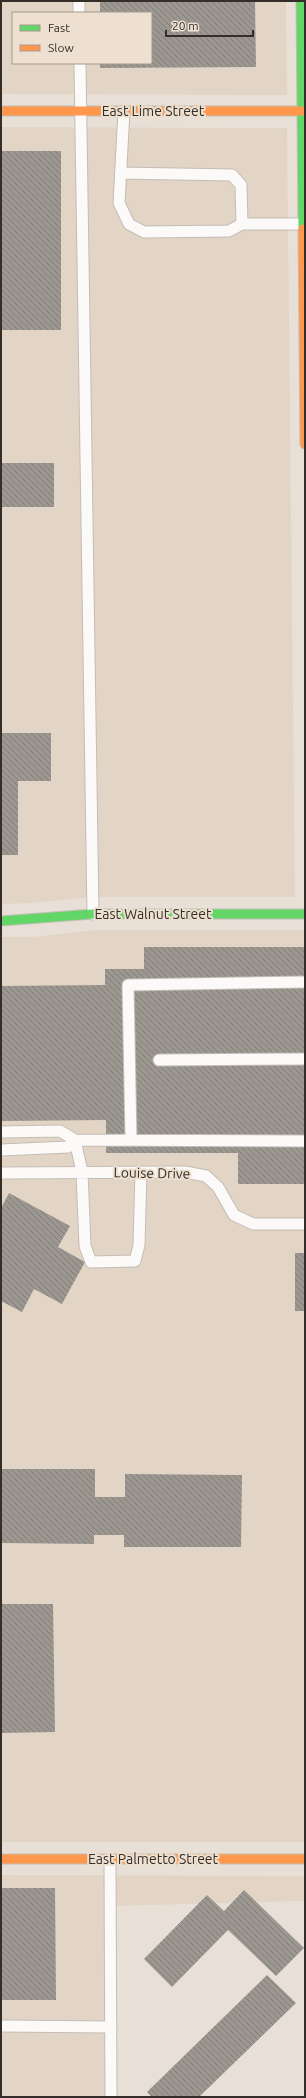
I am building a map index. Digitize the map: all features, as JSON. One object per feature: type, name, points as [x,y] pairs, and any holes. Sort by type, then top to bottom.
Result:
[{"type":"street","points":[[301,1],[305,444]]},
{"type":"street","name":"East Lime Street","points":[[1,111],[303,111]]},
{"type":"street","name":"East Walnut Street","points":[[1,921],[32,920],[93,914],[305,914]]},
{"type":"street","name":"East Palmetto Street","points":[[1,1859],[305,1859]]},
{"type":"lane","points":[[79,1],[79,12]]},
{"type":"lane","points":[[80,64],[93,914]]},
{"type":"lane","points":[[124,111],[119,203],[129,224],[144,232],[229,231],[242,224],[303,224]]},
{"type":"lane","points":[[121,173],[232,175],[241,185],[242,224]]},
{"type":"lane","points":[[131,1139],[128,986],[305,982]]},
{"type":"lane","points":[[159,1060],[305,1059]]},
{"type":"lane","points":[[1,1132],[60,1131],[75,1140],[131,1139],[305,1141]]},
{"type":"lane","points":[[1,1150],[68,1147],[75,1140]]},
{"type":"lane","points":[[75,1140],[82,1172],[84,1246],[91,1262],[135,1261],[139,1245],[141,1172]]},
{"type":"lane","name":"Louise Drive","points":[[1,1173],[185,1172],[206,1176],[218,1187],[234,1215],[253,1224],[305,1224]]},
{"type":"lane","points":[[110,1860],[111,2097]]},
{"type":"lane","points":[[1,2026],[111,2026]]},
{"type":"shaded area","points":[[1,1],[286,1],[287,95],[1,94]]},
{"type":"shaded area","points":[[1,127],[287,128],[295,897],[93,897],[31,903],[1,904]]},
{"type":"shaded area","points":[[94,930],[305,930],[305,1842],[1,1842],[1,937],[33,937]]},
{"type":"shaded area","points":[[1,1875],[305,1876],[305,1901],[113,1906],[114,2097],[1,2097]]},
{"type":"building","points":[[100,1],[255,1],[256,67],[100,68],[100,64],[152,64],[152,12],[100,12]]},
{"type":"building","points":[[1,151],[61,151],[61,330],[1,330]]},
{"type":"building","points":[[1,463],[54,463],[54,507],[1,507]]},
{"type":"building","points":[[1,733],[51,733],[51,781],[18,781],[18,855],[1,855]]},
{"type":"building","points":[[144,947],[305,947],[305,1184],[238,1184],[238,1153],[106,1153],[106,1120],[1,1121],[1,986],[105,985],[105,969],[144,969]]},
{"type":"building","points":[[9,1193],[70,1226],[58,1247],[85,1262],[62,1304],[34,1289],[22,1312],[1,1301],[1,1208]]},
{"type":"building","points":[[295,1253],[305,1253],[305,1311],[295,1311]]},
{"type":"building","points":[[1,1469],[95,1469],[95,1497],[125,1497],[125,1474],[242,1475],[241,1547],[124,1547],[124,1535],[94,1535],[94,1544],[1,1543]]},
{"type":"building","points":[[1,1604],[53,1604],[55,1732],[1,1733]]},
{"type":"building","points":[[1,1888],[55,1888],[56,2000],[1,2000]]},
{"type":"building","points":[[244,1890],[304,1948],[276,1976],[228,1930],[172,1987],[144,1959],[207,1895],[224,1911]]},
{"type":"building","points":[[267,1975],[296,2003],[199,2097],[152,2097],[147,2092]]},
{"type":"traffic: fast","points":[[301,1],[303,229]]},
{"type":"traffic: fast","points":[[1,921],[93,914],[305,914]]},
{"type":"traffic: slow","points":[[1,111],[305,111]]},
{"type":"traffic: slow","points":[[303,229],[305,444]]},
{"type":"traffic: slow","points":[[1,1859],[305,1859]]}]
